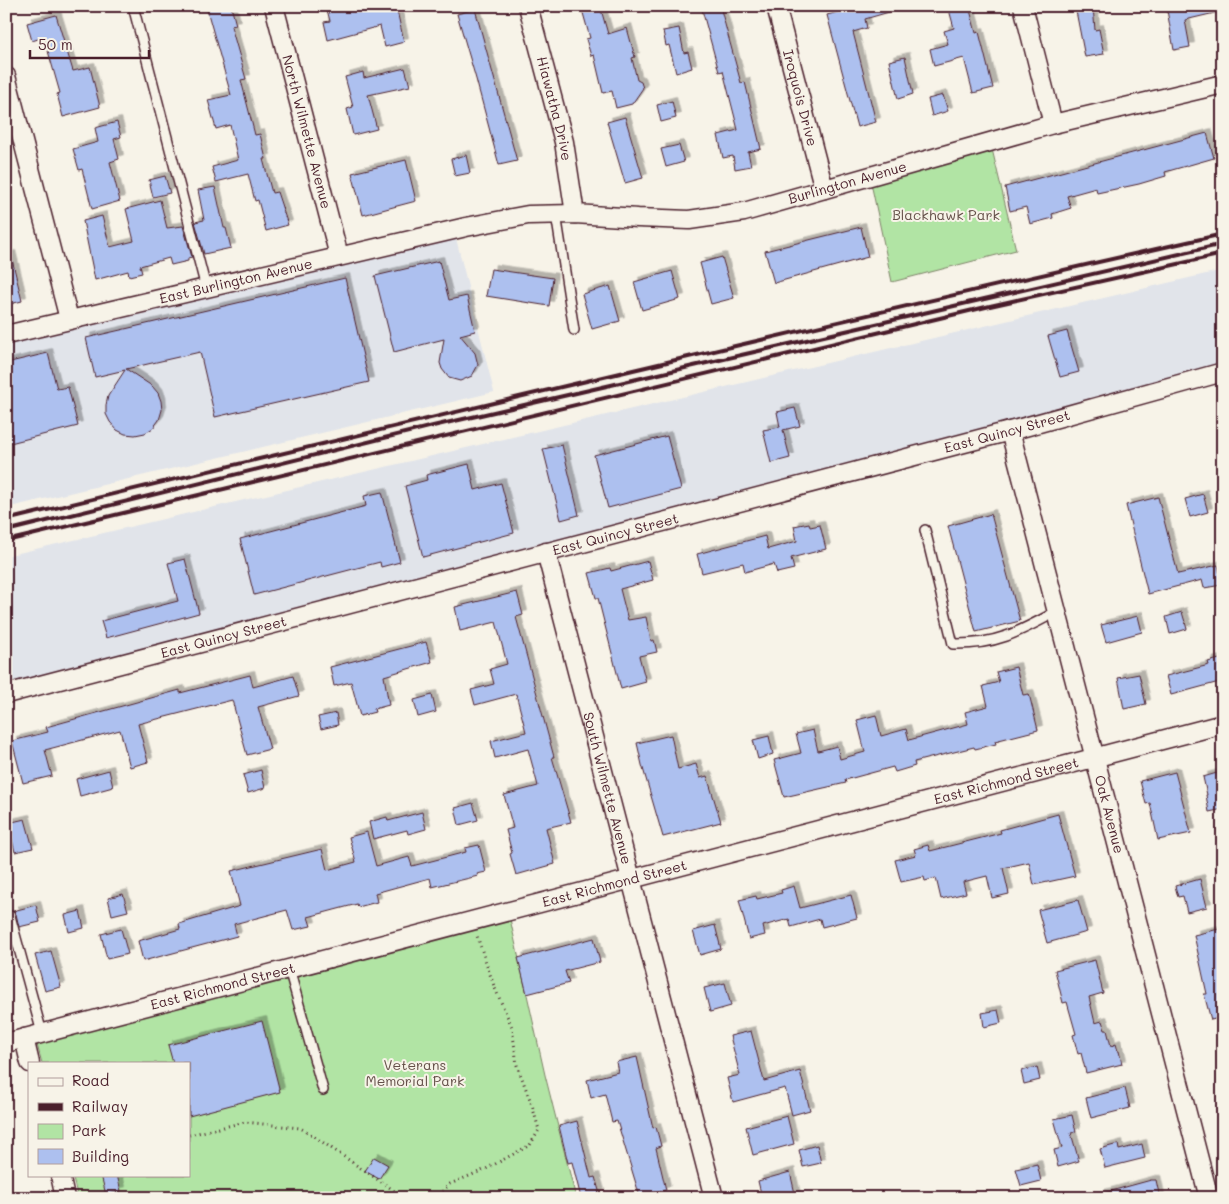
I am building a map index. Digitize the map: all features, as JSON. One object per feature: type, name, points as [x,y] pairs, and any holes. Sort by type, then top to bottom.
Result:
[{"type":"street","name":"North Wilmette Avenue","points":[[274,6],[338,256]]},
{"type":"street","name":"Hiawatha Drive","points":[[528,6],[564,142],[575,214]]},
{"type":"street","name":"Iroquois Drive","points":[[776,6],[824,189]]},
{"type":"street","points":[[1023,6],[1053,124]]},
{"type":"street","points":[[6,76],[69,319]]},
{"type":"street","name":"Burlington Avenue","points":[[466,227],[528,215],[575,214],[689,220],[744,212],[1053,124],[1223,84]]},
{"type":"street","name":"East Burlington Avenue","points":[[6,335],[466,227]]},
{"type":"street","name":"East Quincy Street","points":[[6,694],[1010,431],[1223,372]]},
{"type":"street","name":"Oak Avenue","points":[[1010,431],[1209,1198]]},
{"type":"street","name":"South Wilmette Avenue","points":[[546,552],[714,1198]]},
{"type":"street","name":"East Richmond Street","points":[[6,1043],[1223,724]]},
{"type":"street","points":[[24,1038],[30,1062]]},
{"type":"street","points":[[60,1176],[65,1198]]},
{"type":"lane","points":[[133,6],[206,288]]},
{"type":"lane","points":[[556,214],[574,330]]},
{"type":"lane","points":[[925,530],[953,644],[975,644],[1000,640],[1056,612]]},
{"type":"lane","points":[[10,916],[42,1033]]},
{"type":"lane","points":[[289,969],[323,1090]]},
{"type":"path","points":[[435,1198],[450,1184],[486,1168],[530,1144],[539,1130],[517,1065],[512,1027],[494,986],[475,928]]},
{"type":"path","points":[[190,1135],[245,1122],[300,1128],[404,1198]]},
{"type":"shaded area","points":[[455,234],[494,392],[6,508],[6,343]]},
{"type":"shaded area","points":[[1223,270],[1223,363],[1012,422],[6,688],[6,556]]},
{"type":"green space","name":"Blackhawk Park","points":[[992,149],[1016,250],[892,282],[871,183]]},
{"type":"green space","name":"Veterans Memorial Park","points":[[510,919],[545,1075],[576,1198],[78,1198],[72,1176],[190,1176],[190,1062],[42,1062],[36,1041]]},
{"type":"building","points":[[220,6],[231,6],[236,25],[231,26],[246,79],[241,80],[255,135],[260,134],[266,159],[263,159],[272,193],[277,192],[288,225],[266,231],[258,200],[255,201],[248,174],[216,182],[212,167],[238,160],[230,125],[216,129],[208,100],[231,95],[207,10]]},
{"type":"building","points":[[326,6],[396,6],[404,42],[385,47],[380,26],[328,40],[324,22],[330,21]]},
{"type":"building","points":[[581,6],[600,6],[608,34],[627,28],[635,57],[632,58],[637,80],[641,82],[643,88],[632,104],[616,108],[612,91],[603,93],[594,55],[591,56],[586,39],[590,38]]},
{"type":"building","points":[[701,6],[720,6],[741,83],[745,82],[761,149],[748,152],[751,166],[735,169],[733,156],[723,158],[718,135],[738,130],[723,71],[719,72]]},
{"type":"building","points":[[860,6],[895,6],[896,10],[865,19],[867,28],[853,32],[876,122],[857,127],[827,15]]},
{"type":"building","points":[[948,6],[969,6],[976,33],[979,32],[993,88],[973,93],[964,58],[934,66],[930,49],[948,44],[944,31],[954,28]]},
{"type":"building","points":[[1075,6],[1093,6],[1095,30],[1099,29],[1104,54],[1085,57]]},
{"type":"building","points":[[1189,6],[1223,6],[1223,11],[1185,20],[1190,47],[1174,50],[1167,10]]},
{"type":"building","points":[[475,9],[517,161],[499,165],[457,14]]},
{"type":"building","points":[[56,15],[73,71],[90,67],[100,107],[63,117],[57,94],[60,93],[44,37],[32,41],[27,23]]},
{"type":"building","points":[[679,28],[684,53],[688,52],[692,68],[676,73],[669,45],[666,46],[663,31]]},
{"type":"building","points":[[905,57],[913,94],[898,99],[889,61]]},
{"type":"building","points":[[405,68],[410,86],[368,95],[377,129],[353,135],[347,109],[353,107],[345,77],[363,72],[364,78]]},
{"type":"building","points":[[943,95],[948,111],[932,116],[928,99]]},
{"type":"building","points":[[672,101],[676,118],[661,122],[657,105]]},
{"type":"building","points":[[625,117],[643,178],[625,183],[607,122]]},
{"type":"building","points":[[117,122],[121,137],[114,139],[119,159],[110,162],[120,201],[92,209],[82,169],[79,170],[73,149],[98,142],[95,128]]},
{"type":"building","points":[[1207,133],[1214,158],[1165,172],[1166,176],[1139,184],[1097,193],[1096,188],[1067,196],[1071,208],[1052,214],[1053,218],[1030,224],[1026,207],[1010,211],[1005,187]]},
{"type":"building","points":[[679,145],[684,162],[666,167],[661,149]]},
{"type":"building","points":[[466,155],[470,173],[455,176],[451,159]]},
{"type":"building","points":[[406,160],[416,201],[363,215],[352,173]]},
{"type":"building","points":[[165,176],[170,193],[153,197],[149,180]]},
{"type":"building","points":[[215,187],[224,228],[226,228],[231,248],[204,254],[195,222],[204,220],[198,190]]},
{"type":"building","points":[[160,200],[167,228],[183,226],[192,257],[188,258],[188,261],[171,265],[169,258],[140,266],[142,273],[129,276],[128,271],[95,280],[83,221],[102,216],[110,247],[134,241],[126,209]]},
{"type":"building","points":[[861,227],[868,257],[774,283],[765,251]]},
{"type":"building","points":[[11,255],[22,301],[6,305],[6,256]]},
{"type":"building","points":[[722,257],[734,298],[711,304],[700,263]]},
{"type":"building","points":[[439,261],[449,300],[467,296],[475,331],[460,335],[475,353],[478,365],[472,376],[460,381],[449,378],[442,369],[440,363],[444,339],[394,352],[375,276]]},
{"type":"building","points":[[491,269],[553,278],[549,306],[486,296]]},
{"type":"building","points":[[672,271],[680,299],[642,310],[634,282]]},
{"type":"building","points":[[345,278],[369,382],[215,417],[200,352],[126,369],[152,386],[158,393],[162,410],[159,420],[153,428],[145,433],[135,435],[125,434],[117,430],[110,422],[106,414],[108,396],[125,370],[95,377],[86,338]]},
{"type":"building","points":[[610,286],[620,321],[592,329],[582,294]]},
{"type":"building","points":[[1067,331],[1079,372],[1060,377],[1048,336]]},
{"type":"building","points":[[48,353],[57,389],[68,387],[78,426],[6,444],[6,363]]},
{"type":"building","points":[[795,408],[800,426],[783,430],[790,458],[771,463],[763,430],[780,427],[777,412]]},
{"type":"building","points":[[667,436],[681,489],[608,508],[594,455]]},
{"type":"building","points":[[562,445],[579,515],[561,520],[543,449]]},
{"type":"building","points":[[469,464],[475,490],[501,483],[514,533],[423,557],[405,486],[427,480],[426,475]]},
{"type":"building","points":[[382,492],[400,562],[381,567],[380,562],[254,595],[240,539],[366,506],[364,496]]},
{"type":"building","points":[[1203,494],[1208,512],[1190,517],[1185,499]]},
{"type":"building","points":[[1158,497],[1178,574],[1218,565],[1222,585],[1204,588],[1202,580],[1148,594],[1126,505]]},
{"type":"building","points":[[991,514],[1020,621],[976,632],[948,526]]},
{"type":"building","points":[[809,523],[810,527],[820,525],[826,549],[791,558],[794,569],[777,573],[774,564],[745,572],[743,563],[702,573],[697,554],[765,536],[768,549],[797,541],[794,526]]},
{"type":"building","points":[[185,559],[199,613],[106,638],[101,621],[178,601],[168,563]]},
{"type":"building","points":[[648,561],[653,580],[620,589],[628,620],[646,617],[651,641],[654,640],[657,652],[639,656],[646,682],[621,689],[598,598],[596,598],[589,573],[610,568],[611,571]]},
{"type":"building","points":[[517,592],[523,615],[516,617],[554,757],[552,757],[571,822],[546,828],[555,864],[516,875],[506,830],[513,828],[504,795],[538,786],[528,749],[495,758],[491,741],[526,732],[516,694],[475,705],[471,690],[494,684],[490,669],[507,664],[496,622],[460,631],[455,607]]},
{"type":"building","points":[[1182,612],[1187,629],[1170,634],[1166,617]]},
{"type":"building","points":[[1138,616],[1142,632],[1106,642],[1101,625]]},
{"type":"building","points":[[426,642],[432,662],[384,676],[389,705],[374,709],[375,712],[360,716],[351,682],[334,686],[330,667]]},
{"type":"building","points":[[1223,658],[1223,681],[1171,695],[1166,676],[1209,665],[1208,662]]},
{"type":"building","points":[[1016,667],[1023,695],[1029,694],[1038,730],[995,741],[996,744],[975,749],[974,747],[914,762],[915,766],[895,772],[893,767],[845,780],[846,783],[784,797],[774,760],[801,753],[796,734],[813,730],[818,751],[837,746],[840,759],[865,752],[857,720],[876,715],[881,736],[906,729],[909,740],[968,724],[965,712],[988,706],[983,686],[999,682],[996,672]]},
{"type":"building","points":[[1139,674],[1146,704],[1124,709],[1118,678]]},
{"type":"building","points":[[250,675],[253,687],[293,676],[299,696],[258,707],[270,749],[247,755],[232,700],[138,724],[148,762],[130,767],[120,730],[45,750],[52,776],[23,783],[12,741],[48,732],[46,727],[180,690],[180,693]]},
{"type":"building","points":[[432,695],[436,712],[418,717],[414,700]]},
{"type":"building","points":[[336,713],[338,725],[321,729],[318,717]]},
{"type":"building","points":[[671,735],[678,769],[696,764],[700,778],[707,776],[721,822],[663,837],[637,743]]},
{"type":"building","points":[[769,736],[773,754],[758,759],[753,740]]},
{"type":"building","points":[[109,770],[113,787],[80,796],[76,779]]},
{"type":"building","points":[[261,770],[265,788],[248,793],[243,775]]},
{"type":"building","points":[[1175,772],[1191,833],[1158,840],[1150,803],[1146,804],[1140,781]]},
{"type":"building","points":[[1217,773],[1223,793],[1223,809],[1209,812],[1203,777]]},
{"type":"building","points":[[473,803],[478,820],[459,825],[455,808]]},
{"type":"building","points":[[422,812],[426,829],[408,834],[407,830],[373,839],[369,822],[387,817],[388,821]]},
{"type":"building","points":[[1058,814],[1075,876],[1034,885],[1029,862],[1003,868],[1009,894],[992,898],[987,876],[963,882],[966,893],[941,899],[936,878],[925,881],[924,877],[901,882],[895,860],[916,855],[914,849],[928,845],[930,851],[1001,833],[1000,830]]},
{"type":"building","points":[[25,819],[33,848],[15,852],[8,823]]},
{"type":"building","points":[[367,832],[376,866],[409,857],[412,866],[466,852],[465,848],[479,845],[486,872],[477,874],[478,876],[432,887],[430,878],[375,893],[377,902],[358,907],[357,904],[308,917],[311,926],[293,930],[287,910],[234,924],[237,936],[143,961],[138,941],[180,929],[179,924],[240,906],[231,871],[322,849],[327,870],[356,862],[349,837]]},
{"type":"building","points":[[1200,879],[1207,907],[1187,912],[1183,896],[1178,897],[1175,886]]},
{"type":"building","points":[[794,886],[800,908],[851,895],[857,918],[822,927],[820,919],[791,927],[789,919],[763,926],[765,935],[749,939],[739,900],[756,896],[757,899],[782,893],[781,890]]},
{"type":"building","points":[[123,894],[128,911],[112,915],[108,898]]},
{"type":"building","points":[[1078,900],[1087,932],[1047,943],[1038,910]]},
{"type":"building","points":[[36,905],[40,922],[19,927],[16,914],[13,911]]},
{"type":"building","points":[[80,911],[84,928],[69,932],[65,915]]},
{"type":"building","points":[[715,925],[721,949],[700,955],[693,931]]},
{"type":"building","points":[[1223,928],[1223,1017],[1211,1020],[1204,994],[1207,994],[1194,935]]},
{"type":"building","points":[[121,929],[128,954],[107,959],[101,934]]},
{"type":"building","points":[[594,938],[600,962],[565,971],[569,983],[527,994],[518,958]]},
{"type":"building","points":[[51,951],[61,987],[45,991],[35,955]]},
{"type":"building","points":[[1095,960],[1103,993],[1089,997],[1095,1023],[1102,1021],[1105,1030],[1107,1030],[1111,1046],[1116,1044],[1122,1064],[1086,1073],[1081,1053],[1078,1054],[1073,1035],[1076,1034],[1067,1002],[1063,1003],[1055,970]]},
{"type":"building","points":[[725,983],[731,1006],[710,1012],[704,988]]},
{"type":"building","points":[[998,1010],[1001,1023],[984,1027],[982,1013]]},
{"type":"building","points":[[262,1021],[280,1092],[190,1116],[190,1062],[173,1062],[168,1045]]},
{"type":"building","points":[[751,1031],[764,1081],[800,1071],[810,1110],[792,1115],[785,1088],[733,1102],[727,1078],[740,1075],[730,1036]]},
{"type":"building","points":[[637,1057],[653,1128],[656,1127],[661,1146],[656,1148],[666,1190],[640,1197],[617,1121],[612,1122],[605,1094],[591,1098],[587,1080],[618,1072],[616,1062]]},
{"type":"building","points":[[1037,1067],[1040,1080],[1024,1084],[1021,1071]]},
{"type":"building","points":[[1125,1088],[1130,1108],[1091,1118],[1086,1098]]},
{"type":"building","points":[[1072,1115],[1076,1132],[1071,1133],[1079,1161],[1058,1167],[1054,1150],[1062,1148],[1054,1119]]},
{"type":"building","points":[[787,1116],[794,1144],[753,1155],[746,1127]]},
{"type":"building","points":[[577,1121],[591,1178],[595,1177],[600,1194],[585,1198],[581,1198],[572,1162],[568,1163],[559,1126]]},
{"type":"building","points":[[1118,1144],[1119,1150],[1142,1144],[1145,1158],[1105,1168],[1100,1149]]},
{"type":"building","points":[[817,1145],[821,1163],[803,1167],[799,1150]]},
{"type":"building","points":[[374,1157],[388,1165],[379,1179],[365,1171]]},
{"type":"building","points":[[1037,1164],[1041,1181],[1021,1186],[1016,1169]]},
{"type":"building","points":[[790,1172],[796,1198],[762,1198],[758,1181]]},
{"type":"building","points":[[101,1176],[117,1176],[121,1191],[106,1195]]},
{"type":"building","points":[[1156,1180],[1160,1198],[1101,1198],[1100,1194]]},
{"type":"railway","points":[[6,520],[614,374],[1223,234]]},
{"type":"railway","points":[[6,531],[433,426],[1223,244]]},
{"type":"railway","points":[[6,541],[990,306],[1223,254]]}]
